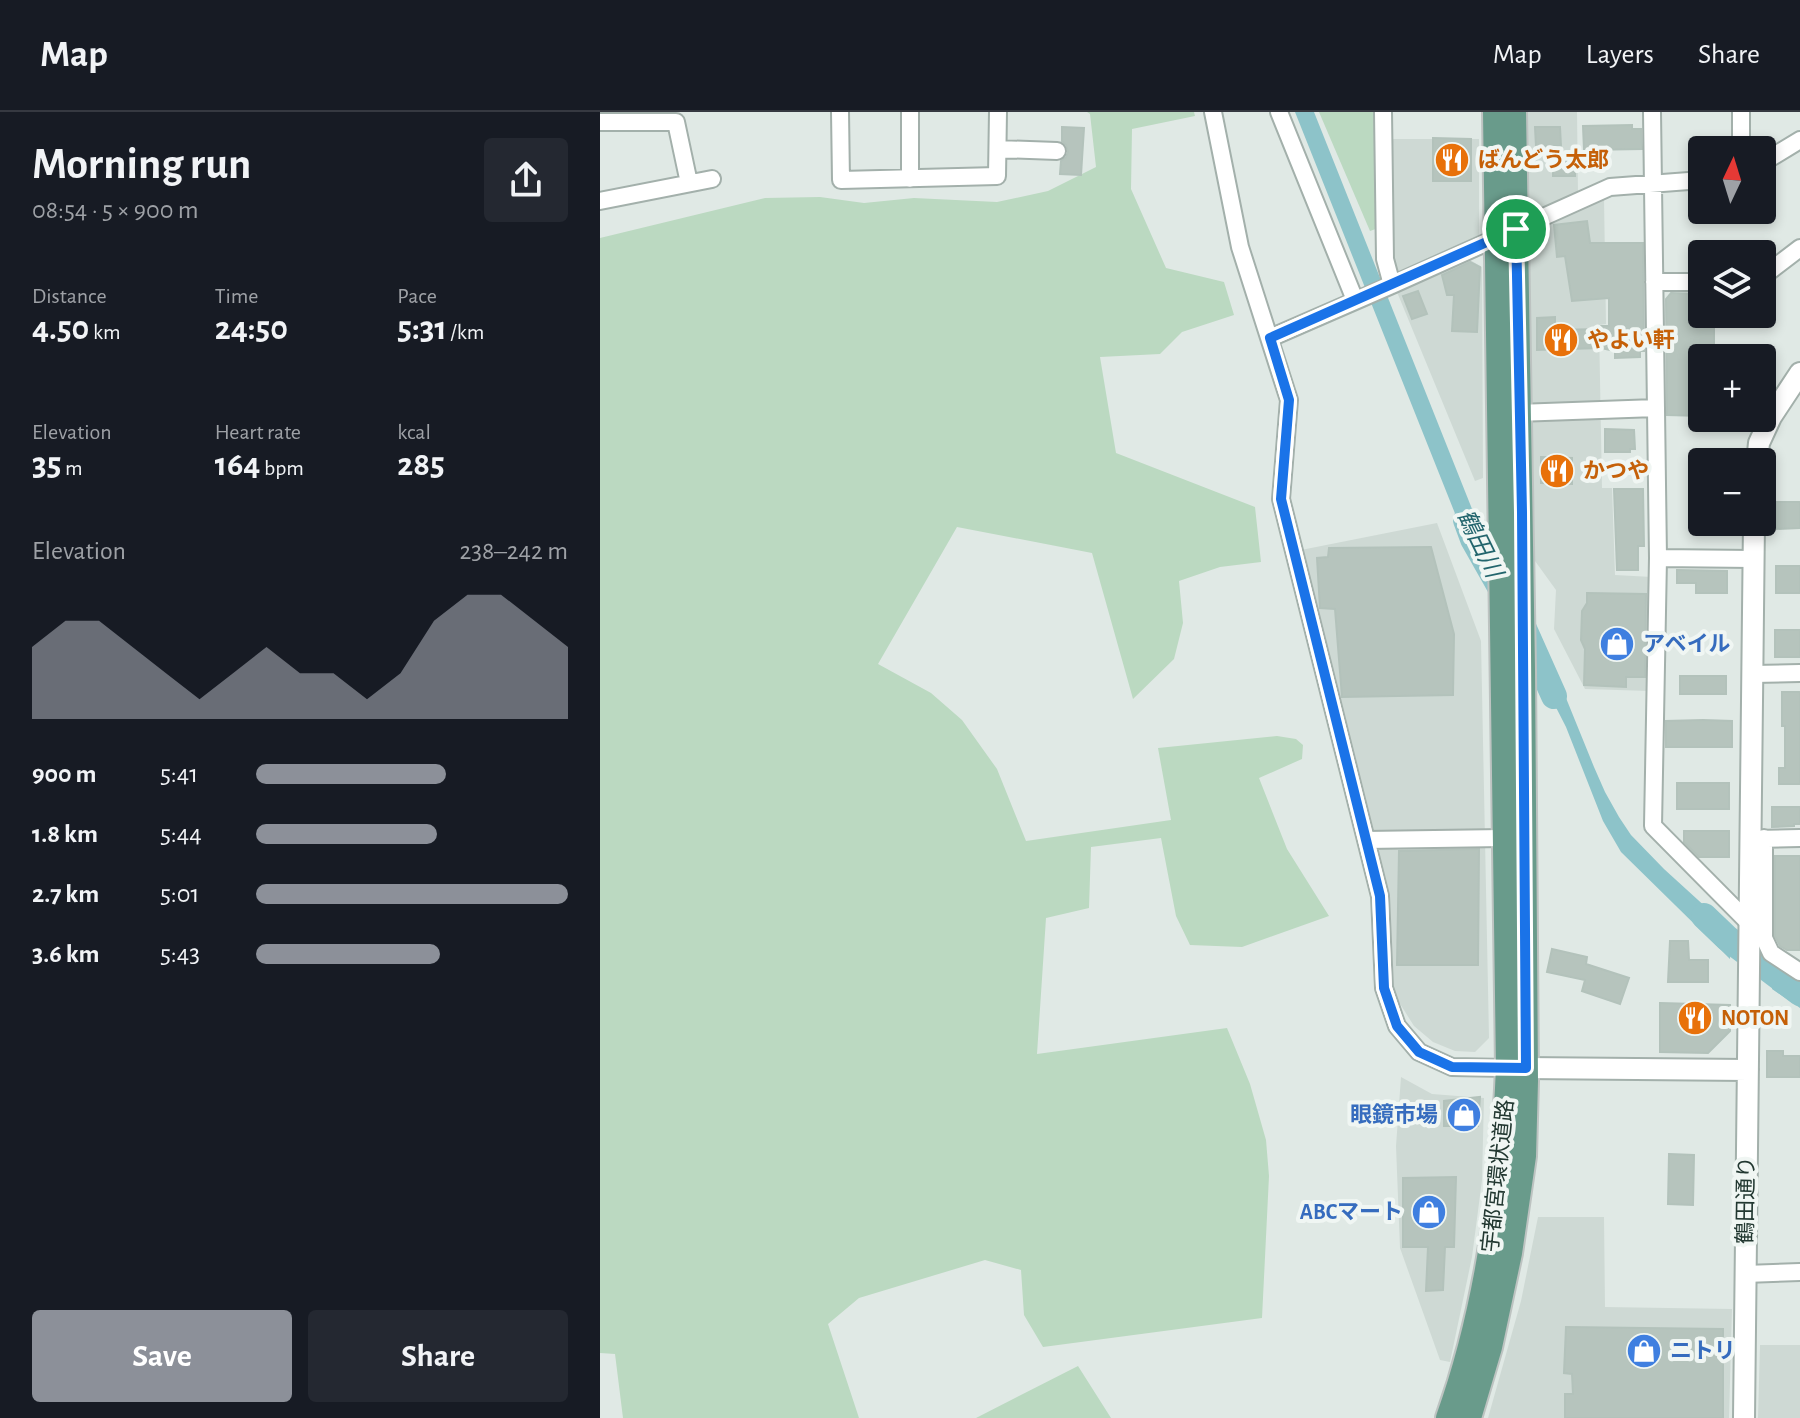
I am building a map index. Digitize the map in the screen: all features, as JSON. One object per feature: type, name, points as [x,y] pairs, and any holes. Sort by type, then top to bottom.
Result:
[{"type":"main road","name":"宇都宮環状道路","points":[[1448,1418],[1472,1341],[1492,1246],[1506,1118],[1517,1068],[1523,669],[1520,413],[1495,112]]},
{"type":"main road","name":"宇都宮環状道路","points":[[1469,1418],[1490,1347],[1510,1253],[1524,1156],[1503,838],[1501,542],[1506,234],[1514,112]]},
{"type":"street","points":[[840,112],[841,180],[997,176],[998,112]]},
{"type":"street","points":[[910,112],[910,179]]},
{"type":"street","points":[[1213,112],[1240,247],[1289,400],[1281,499],[1380,896],[1384,988],[1397,1026],[1419,1052],[1452,1067],[1748,1070]]},
{"type":"street","points":[[1279,112],[1355,300]]},
{"type":"street","points":[[1383,112],[1385,259],[1392,285]]},
{"type":"street","points":[[1652,112],[1658,558],[1653,826],[1750,935]]},
{"type":"street","points":[[1741,112],[1741,136]]},
{"type":"street","points":[[600,122],[676,122],[689,183]]},
{"type":"street","points":[[1776,155],[1800,140]]},
{"type":"street","points":[[998,149],[1057,151]]},
{"type":"street","points":[[600,201],[712,179]]},
{"type":"street","points":[[1270,338],[1610,187],[1688,181]]},
{"type":"street","points":[[1776,266],[1800,248]]},
{"type":"street","points":[[1654,282],[1688,282]]},
{"type":"street","points":[[1758,448],[1771,417],[1800,373]]},
{"type":"street","points":[[1520,413],[1656,408]]},
{"type":"street","points":[[1754,536],[1753,674],[1764,938],[1771,953],[1800,972]]},
{"type":"street","points":[[1658,558],[1754,559]]},
{"type":"street","points":[[1753,674],[1800,673]]},
{"type":"street","points":[[1366,840],[1503,838]]},
{"type":"street","points":[[1750,935],[1758,838]]},
{"type":"street","points":[[1758,838],[1800,838]]},
{"type":"street","name":"鶴田通り","points":[[1744,1418],[1750,935]]},
{"type":"street","points":[[1745,1274],[1800,1272]]},
{"type":"shaded area","points":[[1523,112],[1577,112],[1578,195],[1525,219]]},
{"type":"shaded area","points":[[1388,139],[1479,139],[1479,241],[1395,280]]},
{"type":"shaded area","points":[[1604,198],[1606,324],[1599,325],[1602,488],[1612,488],[1615,575],[1652,577],[1650,691],[1585,689],[1554,629],[1556,590],[1535,561],[1529,242],[1536,228]]},
{"type":"shaded area","points":[[1470,260],[1482,267],[1483,478],[1475,481],[1397,292]]},
{"type":"shaded area","points":[[1437,523],[1481,641],[1489,1038],[1475,1052],[1455,1051],[1433,1042],[1414,1026],[1392,991],[1301,550]]},
{"type":"shaded area","points":[[1401,1077],[1432,1094],[1484,1098],[1482,1180],[1472,1257],[1450,1362],[1440,1360],[1400,1248],[1396,1146]]},
{"type":"shaded area","name":"ニトリ","points":[[1538,1217],[1604,1217],[1605,1307],[1732,1309],[1729,1418],[1488,1418],[1521,1301]]},
{"type":"shaded area","points":[[1760,1345],[1800,1345],[1800,1418],[1758,1418]]},
{"type":"green space","points":[[1087,112],[1194,112],[1195,116],[1132,129],[1131,189],[1166,268],[1224,282],[1234,315],[1182,332],[1160,354],[1100,357],[1116,453],[1255,507],[1261,562],[1220,567],[1179,581],[1183,623],[1174,659],[1133,699],[1092,553],[957,527],[878,664],[931,693],[962,720],[997,769],[1026,841],[1171,820],[1158,748],[1277,736],[1296,739],[1303,745],[1302,759],[1259,778],[1287,849],[1329,916],[1242,947],[1190,945],[1176,916],[1161,838],[1091,847],[1089,908],[1046,918],[1037,1054],[1227,1028],[1250,1084],[1266,1140],[1269,1176],[1262,1318],[1043,1347],[1024,1315],[1021,1270],[985,1260],[859,1298],[828,1324],[859,1418],[623,1418],[615,1354],[600,1353],[600,238],[765,198],[820,197],[864,203],[914,198],[997,202],[1048,191],[1096,167],[1090,114]]},
{"type":"green space","points":[[1319,112],[1383,112],[1384,226],[1370,231]]},
{"type":"green space","points":[[1078,1366],[1111,1418],[976,1418]]},
{"type":"water","points":[[1295,112],[1314,112],[1480,529],[1479,561],[1460,526]]},
{"type":"water","points":[[1540,634],[1594,767],[1619,817],[1631,835],[1664,869],[1731,930],[1730,959],[1621,852],[1603,821],[1566,727],[1540,676]]},
{"type":"water","points":[[1773,970],[1800,987],[1800,1008],[1772,989]]},
{"type":"building","points":[[1632,125],[1632,129],[1641,129],[1642,149],[1584,150],[1583,126]]},
{"type":"building","points":[[1062,127],[1084,128],[1081,175],[1060,174],[1061,161],[1068,152],[1062,141]]},
{"type":"building","points":[[1535,127],[1560,127],[1561,146],[1536,146]]},
{"type":"building","name":"ばんどう太郎","points":[[1433,138],[1471,139],[1471,181],[1433,181]]},
{"type":"building","points":[[1553,156],[1575,156],[1575,176],[1553,176]]},
{"type":"building","points":[[1587,221],[1590,243],[1643,243],[1644,351],[1640,351],[1640,357],[1615,358],[1615,351],[1601,348],[1537,350],[1537,318],[1555,317],[1555,330],[1601,329],[1601,326],[1609,326],[1609,298],[1572,301],[1565,256],[1557,257],[1554,225]]},
{"type":"building","points":[[1470,262],[1480,267],[1477,332],[1452,331],[1454,295],[1447,295],[1442,275]]},
{"type":"building","points":[[1418,291],[1427,314],[1412,319],[1403,296]]},
{"type":"building","points":[[1671,293],[1688,294],[1688,328],[1714,328],[1714,344],[1688,344],[1688,416],[1667,415],[1666,299]]},
{"type":"building","points":[[1605,429],[1634,430],[1635,449],[1630,449],[1630,452],[1605,452]]},
{"type":"building","name":"かつや","points":[[1541,457],[1572,458],[1572,484],[1541,483]]},
{"type":"building","points":[[1614,489],[1643,489],[1644,546],[1638,546],[1638,570],[1617,570]]},
{"type":"building","points":[[1776,502],[1800,502],[1800,528],[1776,529]]},
{"type":"building","points":[[1431,547],[1454,634],[1453,695],[1342,697],[1335,609],[1320,608],[1317,558],[1328,557],[1329,548]]},
{"type":"building","points":[[1776,566],[1800,566],[1800,593],[1776,593]]},
{"type":"building","points":[[1677,570],[1727,571],[1727,593],[1696,593],[1696,583],[1677,583]]},
{"type":"building","name":"アベイル","points":[[1587,593],[1646,594],[1645,677],[1626,677],[1626,687],[1584,685],[1585,649],[1581,640],[1582,611],[1587,603]]},
{"type":"building","points":[[1775,630],[1800,630],[1800,657],[1775,657]]},
{"type":"building","points":[[1680,676],[1726,676],[1726,694],[1680,694]]},
{"type":"building","points":[[1782,692],[1800,692],[1800,784],[1779,784],[1779,768],[1785,768]]},
{"type":"building","points":[[1666,721],[1732,721],[1732,747],[1666,747]]},
{"type":"building","points":[[1677,783],[1729,783],[1729,809],[1677,809]]},
{"type":"building","points":[[1772,807],[1800,807],[1800,824],[1772,827]]},
{"type":"building","points":[[1684,831],[1729,831],[1729,857],[1699,857],[1684,842]]},
{"type":"building","points":[[1479,849],[1478,965],[1397,965],[1399,851]]},
{"type":"building","points":[[1775,856],[1800,856],[1800,950],[1787,950],[1780,946],[1775,936]]},
{"type":"building","points":[[1670,941],[1688,941],[1689,960],[1708,960],[1708,982],[1668,982]]},
{"type":"building","points":[[1552,949],[1587,957],[1586,964],[1629,978],[1620,1004],[1582,991],[1585,980],[1547,972]]},
{"type":"building","name":"NOTON","points":[[1660,1003],[1730,1005],[1730,1031],[1708,1053],[1660,1052]]},
{"type":"building","points":[[1767,1051],[1783,1051],[1783,1056],[1800,1056],[1800,1077],[1767,1077]]},
{"type":"building","points":[[1480,1097],[1478,1126],[1444,1126],[1444,1101]]},
{"type":"building","points":[[1669,1154],[1694,1155],[1693,1205],[1668,1204]]},
{"type":"building","name":"ABCマート","points":[[1456,1177],[1454,1247],[1445,1247],[1443,1290],[1426,1291],[1428,1247],[1403,1247],[1403,1178]]},
{"type":"building","name":"ニトリ","points":[[1566,1327],[1723,1329],[1723,1418],[1565,1418],[1565,1394],[1573,1394],[1572,1374],[1564,1373]]},
{"type":"waterway","name":"鶴田川","points":[[1466,520],[1473,539],[1525,631],[1554,696]]},
{"type":"waterway","name":"鶴田川","points":[[1704,916],[1727,938],[1800,993]]},
{"type":"place","name":"ばんどう太郎","points":[[1452,160]]},
{"type":"place","name":"やよい軒","points":[[1561,340]]},
{"type":"place","name":"かつや","points":[[1557,471]]},
{"type":"place","name":"アベイル","points":[[1617,644]]},
{"type":"place","name":"NOTON","points":[[1695,1018]]},
{"type":"place","name":"眼鏡市場","points":[[1464,1115]]},
{"type":"place","name":"ABCマート","points":[[1429,1212]]},
{"type":"place","name":"ニトリ","points":[[1644,1351]]},
{"type":"route","points":[[1516,229],[1522,512],[1526,1068],[1452,1067],[1419,1052],[1397,1026],[1384,988],[1380,896],[1281,499],[1289,400],[1270,338],[1516,229]]}]
